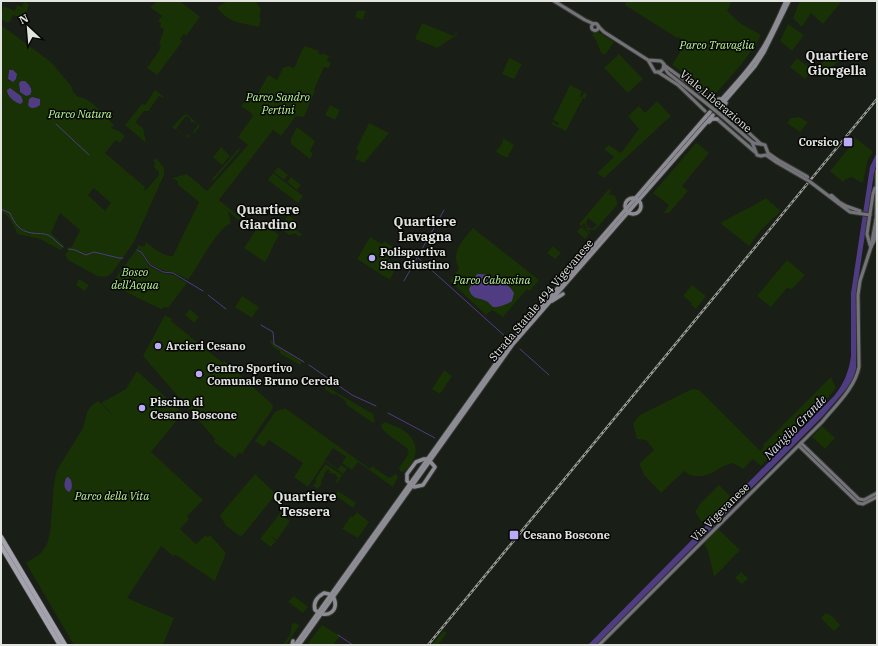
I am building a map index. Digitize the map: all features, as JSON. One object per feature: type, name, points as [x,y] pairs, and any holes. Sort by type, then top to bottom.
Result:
[{"type":"highway","points":[[1,537],[65,645]]},
{"type":"highway","points":[[1,546],[60,645]]},
{"type":"main road","points":[[554,1],[585,20],[598,26],[604,32],[648,60],[653,70],[659,72],[664,66],[661,61],[648,60]]},
{"type":"main road","points":[[759,144],[725,111],[724,104],[762,50],[786,1]]},
{"type":"main road","points":[[717,107],[764,52],[789,1]]},
{"type":"main road","points":[[585,20],[593,30],[604,32]]},
{"type":"main road","points":[[591,28],[594,24]]},
{"type":"main road","points":[[596,30],[598,26]]},
{"type":"main road","points":[[652,66],[655,60]]},
{"type":"main road","name":"Viale Liberazione","points":[[664,66],[668,73],[752,142],[766,146],[767,151],[777,161]]},
{"type":"main road","name":"Viale Liberazione","points":[[664,66],[713,101]]},
{"type":"main road","name":"Viale Liberazione","points":[[659,72],[668,73]]},
{"type":"main road","name":"Viale Liberazione","points":[[659,72],[678,85],[705,111]]},
{"type":"main road","points":[[713,101],[720,99],[745,74]]},
{"type":"main road","points":[[638,199],[706,116],[705,111]]},
{"type":"main road","points":[[638,199],[691,140],[712,114],[685,142]]},
{"type":"main road","points":[[691,140],[711,120],[717,119],[755,150]]},
{"type":"main road","name":"Viale Liberazione","points":[[752,142],[759,156],[765,155],[777,161],[810,179],[838,202],[857,212],[869,214]]},
{"type":"main road","name":"Viale Liberazione","points":[[755,150],[759,144]]},
{"type":"main road","points":[[765,155],[767,151]]},
{"type":"main road","points":[[871,247],[867,237],[869,214],[876,186],[877,171]]},
{"type":"main road","name":"Via Vigevanese","points":[[600,645],[807,438],[849,389],[858,374],[858,295],[860,281],[875,237],[876,186]]},
{"type":"main road","name":"Strada Statale 494 Vigevanese","points":[[632,197],[638,199],[641,206],[638,211],[634,214],[627,212],[624,205],[627,200],[632,197]]},
{"type":"main road","name":"Strada Statale 494 Vigevanese","points":[[429,460],[508,351],[638,199]]},
{"type":"main road","name":"Strada Statale 494 Vigevanese","points":[[429,460],[511,342],[627,212]]},
{"type":"main road","points":[[535,319],[542,314],[554,299],[563,294]]},
{"type":"main road","points":[[805,450],[807,438]]},
{"type":"main road","points":[[800,445],[860,504],[865,504],[877,497]]},
{"type":"main road","points":[[790,454],[798,450],[805,450],[859,499],[866,500],[877,493]]},
{"type":"main road","points":[[423,459],[429,460],[435,467],[430,474],[422,485],[418,487],[411,485],[407,481],[407,476],[410,470],[416,462],[423,459]]},
{"type":"main road","points":[[299,645],[319,613],[429,460]]},
{"type":"main road","points":[[324,593],[332,595],[336,603],[334,610],[328,614],[319,613],[314,607],[317,598],[324,593]]},
{"type":"main road","points":[[293,644],[319,613]]},
{"type":"green space","points":[[158,1],[180,1],[200,17],[186,36],[184,34],[180,39],[182,42],[157,75],[147,68],[159,51],[161,45],[159,44],[164,29],[160,27],[161,23],[158,21],[162,16],[150,7]]},
{"type":"green space","points":[[228,1],[255,1],[261,9],[259,27],[235,22],[225,16],[217,7]]},
{"type":"green space","name":"Parco Travaglia","points":[[626,1],[732,1],[727,11],[740,23],[761,35],[745,59],[713,97],[672,65],[686,42],[678,37],[677,38],[625,5]]},
{"type":"green space","points":[[800,1],[842,1],[823,24],[811,13],[802,27],[793,18]]},
{"type":"green space","points":[[24,2],[29,4],[24,20],[13,15],[10,22],[7,23],[1,19],[1,13],[4,6],[15,11],[17,5],[22,7]]},
{"type":"green space","points":[[366,10],[363,20],[355,17],[357,11]]},
{"type":"green space","points":[[422,23],[454,36],[456,33],[458,34],[437,48],[415,39]]},
{"type":"green space","points":[[788,24],[804,35],[792,51],[780,41]]},
{"type":"green space","name":"Parco Natura","points":[[1,25],[51,62],[72,87],[73,92],[78,97],[92,103],[114,125],[111,128],[119,131],[125,136],[120,143],[116,140],[105,153],[145,187],[144,189],[146,190],[159,175],[159,172],[154,167],[155,162],[153,161],[156,158],[164,168],[164,175],[134,242],[112,273],[106,277],[97,276],[68,260],[65,254],[68,252],[67,249],[68,247],[71,248],[80,230],[60,213],[51,233],[64,246],[60,250],[40,239],[17,234],[11,221],[1,211]],"holes":[[[12,70],[16,73],[17,77],[9,81],[8,71]],[[21,81],[31,87],[30,95],[26,96],[19,90],[19,83]],[[32,97],[39,99],[40,105],[33,108],[28,105],[29,100]],[[94,188],[111,203],[105,211],[88,195]]]},
{"type":"green space","points":[[595,30],[614,42],[605,55],[601,53],[595,38],[592,36]]},
{"type":"green space","name":"Parco Sandro Pertini","points":[[304,46],[319,51],[318,53],[322,55],[323,53],[329,56],[327,61],[331,63],[329,68],[324,67],[304,117],[296,116],[281,136],[273,130],[219,200],[241,218],[238,220],[228,211],[231,223],[220,232],[188,280],[175,273],[162,270],[150,264],[140,250],[137,249],[138,245],[144,247],[146,242],[162,254],[173,256],[199,202],[177,184],[178,182],[175,179],[173,180],[173,178],[187,174],[207,191],[248,145],[238,137],[253,116],[241,106],[249,96],[255,99],[268,75],[277,80],[283,68],[289,66],[294,68]]},
{"type":"green space","points":[[831,53],[839,60],[827,74],[819,67]]},
{"type":"green space","points":[[619,54],[643,79],[628,93],[604,68]]},
{"type":"green space","points":[[509,58],[522,64],[514,79],[502,74]]},
{"type":"green space","points":[[797,58],[810,68],[812,66],[814,68],[805,79],[790,67]]},
{"type":"green space","points":[[570,85],[582,91],[580,96],[582,97],[584,92],[587,94],[585,99],[583,98],[566,131],[551,124],[552,122],[558,125],[559,123],[553,120]]},
{"type":"green space","points":[[155,90],[164,97],[159,96],[149,110],[150,111],[144,111],[136,121],[137,124],[143,128],[146,143],[125,125],[142,104],[145,105]]},
{"type":"green space","points":[[657,101],[671,116],[604,178],[597,173],[614,157],[604,149],[609,145],[621,153],[639,129],[628,116],[639,106],[645,113]]},
{"type":"green space","points":[[330,105],[340,110],[335,120],[325,115]]},
{"type":"green space","points":[[184,115],[188,115],[200,126],[194,134],[193,132],[198,125],[195,122],[191,122],[190,118],[186,116],[176,129],[186,137],[188,134],[190,136],[187,138],[172,127]]},
{"type":"green space","points":[[799,117],[808,122],[800,132],[787,123],[791,118]]},
{"type":"green space","points":[[369,123],[389,133],[364,163],[355,159],[359,151],[356,149]]},
{"type":"green space","points":[[297,127],[315,141],[310,151],[313,153],[310,159],[291,144],[291,139]]},
{"type":"green space","points":[[853,136],[873,152],[868,159],[863,182],[860,182],[852,177],[843,182],[830,171],[853,143],[850,140]]},
{"type":"green space","points":[[503,138],[514,145],[507,158],[496,152],[503,141]]},
{"type":"green space","points":[[696,143],[709,153],[682,186],[688,191],[669,213],[664,213],[669,205],[653,193]]},
{"type":"green space","points":[[221,147],[230,156],[222,165],[213,157]]},
{"type":"green space","points":[[239,148],[240,150],[213,181],[212,179]]},
{"type":"green space","points":[[278,167],[288,175],[284,180],[274,172]]},
{"type":"green space","points":[[273,173],[303,196],[298,203],[268,180]]},
{"type":"green space","points":[[291,177],[301,185],[297,190],[287,182]]},
{"type":"green space","points":[[609,189],[611,191],[609,194],[616,198],[617,205],[595,230],[588,230],[584,223],[582,226],[591,233],[590,234],[579,224]],"holes":[[[588,218],[597,225],[592,229],[588,227],[586,223]]]},
{"type":"green space","points":[[766,198],[781,211],[761,230],[749,246],[720,223],[756,204]]},
{"type":"green space","points":[[288,215],[296,221],[294,225],[298,227],[296,230],[302,234],[300,237],[294,233],[289,235],[279,228]]},
{"type":"green space","points":[[260,224],[265,228],[266,226],[279,235],[265,262],[244,248]]},
{"type":"green space","points":[[581,227],[589,234],[585,239],[577,232]]},
{"type":"green space","name":"Parco Cabassina","points":[[473,228],[539,280],[530,291],[527,289],[503,317],[492,310],[486,315],[450,281],[459,269],[456,257],[459,247]]},
{"type":"green space","name":"Polisportiva San Giustino","points":[[370,237],[382,244],[384,241],[393,247],[386,258],[397,265],[390,280],[357,259]]},
{"type":"green space","points":[[553,246],[561,253],[555,259],[547,253]]},
{"type":"green space","name":"Bosco dell'Acqua","points":[[136,250],[141,253],[149,266],[162,273],[174,275],[187,283],[168,308],[166,307],[161,309],[117,285],[117,276]]},
{"type":"green space","points":[[787,260],[805,275],[792,289],[787,288],[771,307],[757,296]]},
{"type":"green space","points":[[79,279],[89,285],[85,291],[76,285]]},
{"type":"green space","points":[[692,285],[706,296],[696,309],[691,305],[692,303],[683,296]]},
{"type":"green space","points":[[242,296],[259,307],[252,318],[235,307]]},
{"type":"green space","points":[[190,309],[199,317],[194,323],[185,315]]},
{"type":"green space","name":"Centro Sportivo Comunale Bruno Cereda","points":[[165,315],[172,319],[171,321],[223,363],[224,361],[273,405],[272,410],[242,454],[239,453],[235,458],[214,442],[215,439],[143,356]]},
{"type":"green space","points":[[271,339],[275,345],[302,362],[300,365],[279,353],[280,351],[273,347],[270,342]]},
{"type":"green space","points":[[444,370],[452,376],[440,394],[432,389]]},
{"type":"green space","name":"Parco della Vita","points":[[137,371],[183,413],[151,452],[203,500],[187,516],[189,519],[180,529],[196,544],[206,535],[207,537],[210,535],[226,553],[215,581],[176,555],[173,556],[161,546],[127,598],[174,618],[163,645],[74,645],[26,563],[40,554],[47,544],[50,533],[54,483],[57,470],[83,428],[87,412],[91,406],[98,401],[117,419],[101,403],[126,389]]},
{"type":"green space","points":[[831,377],[836,388],[761,466],[753,459],[743,469],[733,463],[704,476],[691,475],[684,471],[661,493],[644,475],[639,464],[654,450],[646,440],[637,439],[633,423],[640,415],[692,389],[699,390],[760,451],[764,447],[763,445]]},
{"type":"green space","points":[[324,385],[373,414],[375,422],[373,423],[347,405],[345,400],[336,394],[334,395],[326,390]]},
{"type":"green space","points":[[285,408],[370,469],[372,466],[389,478],[396,474],[398,477],[393,487],[358,462],[352,470],[342,463],[346,457],[333,448],[325,460],[338,469],[341,465],[347,469],[343,474],[325,461],[308,487],[294,477],[303,463],[269,440],[264,447],[255,441],[275,412]]},
{"type":"green space","points":[[385,422],[403,430],[413,440],[415,445],[415,456],[403,472],[400,471],[399,468],[409,453],[407,452],[408,449],[386,433],[381,427]]},
{"type":"green space","points":[[822,426],[835,438],[825,449],[812,437]]},
{"type":"green space","points":[[325,465],[342,475],[337,483],[335,482],[338,478],[335,474],[329,473],[330,471],[328,469],[324,474],[321,481],[322,483],[318,489],[313,486],[316,482],[316,478]]},
{"type":"green space","points":[[255,474],[276,494],[243,535],[240,536],[226,526],[220,515]]},
{"type":"green space","points":[[719,485],[731,497],[703,525],[695,511]]},
{"type":"green space","points":[[338,491],[356,503],[353,508],[335,495]]},
{"type":"green space","points":[[281,512],[285,515],[284,517],[290,521],[277,540],[270,536],[276,541],[271,547],[260,539]]},
{"type":"green space","points":[[357,512],[369,522],[358,538],[342,529],[351,516],[353,517]]},
{"type":"green space","points":[[718,529],[740,550],[714,577],[708,551],[704,544]]},
{"type":"green space","points":[[741,572],[748,578],[742,584],[735,578]]},
{"type":"green space","points":[[294,596],[308,607],[303,613],[288,602]]},
{"type":"green space","points":[[826,613],[832,616],[840,625],[834,631],[821,618]]},
{"type":"green space","points":[[292,624],[298,624],[299,626],[286,645],[283,645],[290,635]]},
{"type":"green space","points":[[322,625],[340,636],[333,645],[310,645],[308,643]]},
{"type":"green space","points":[[443,631],[447,633],[438,645],[432,645]]},
{"type":"shaded area","points":[[9,70],[13,70],[17,74],[16,79],[13,82],[8,79]]},
{"type":"shaded area","points":[[21,81],[25,81],[30,87],[30,95],[26,96],[20,92],[19,83]]},
{"type":"shaded area","points":[[10,88],[21,96],[23,101],[22,103],[18,103],[10,97],[7,90]]},
{"type":"shaded area","points":[[32,97],[40,99],[40,105],[34,108],[29,107],[29,99]]},
{"type":"shaded area","points":[[877,152],[877,163],[874,173],[856,295],[856,369],[853,379],[823,416],[596,645],[588,645],[834,396],[841,387],[849,367],[851,356],[851,293],[870,167]]},
{"type":"shaded area","points":[[477,274],[493,276],[503,281],[514,293],[512,301],[503,306],[493,307],[487,301],[474,297],[470,293],[469,289]]},
{"type":"shaded area","points":[[68,477],[71,480],[72,485],[69,492],[64,486],[66,478]]},
{"type":"waterway","points":[[56,124],[89,155]]},
{"type":"waterway","points":[[1,209],[10,213],[16,224],[24,231],[48,235],[63,247]]},
{"type":"waterway","points":[[404,281],[444,210]]},
{"type":"waterway","points":[[69,249],[86,255],[94,252],[123,258]]},
{"type":"waterway","points":[[137,250],[141,252],[150,265],[163,272],[173,273],[203,291]]},
{"type":"waterway","points":[[417,257],[507,338]]},
{"type":"waterway","points":[[208,295],[226,309]]},
{"type":"waterway","points":[[261,325],[273,332],[274,344],[304,362]]},
{"type":"waterway","points":[[520,349],[549,375]]},
{"type":"waterway","points":[[309,365],[352,395],[376,406]]},
{"type":"waterway","points":[[388,413],[435,438]]},
{"type":"waterway","points":[[338,635],[353,645]]},
{"type":"railway","points":[[428,645],[877,99]]},
{"type":"place","name":"Corsico","points":[[848,142]]},
{"type":"place","name":"Polisportiva San Giustino","points":[[372,258]]},
{"type":"place","name":"Arcieri Cesano","points":[[158,346]]},
{"type":"place","name":"Centro Sportivo Comunale Bruno Cereda","points":[[199,374]]},
{"type":"place","name":"Piscina di Cesano Boscone","points":[[142,408]]},
{"type":"place","name":"Cesano Boscone","points":[[514,535]]},
{"type":"district","name":"Quartiere Giorgella","points":[[837,62]]},
{"type":"district","name":"Quartiere Giardino","points":[[268,216]]},
{"type":"district","name":"Quartiere Lavagna","points":[[425,228]]},
{"type":"district","name":"Quartiere Tessera","points":[[305,504]]},
{"type":"water label","name":"Naviglio Grande","points":[[795,427]]}]
